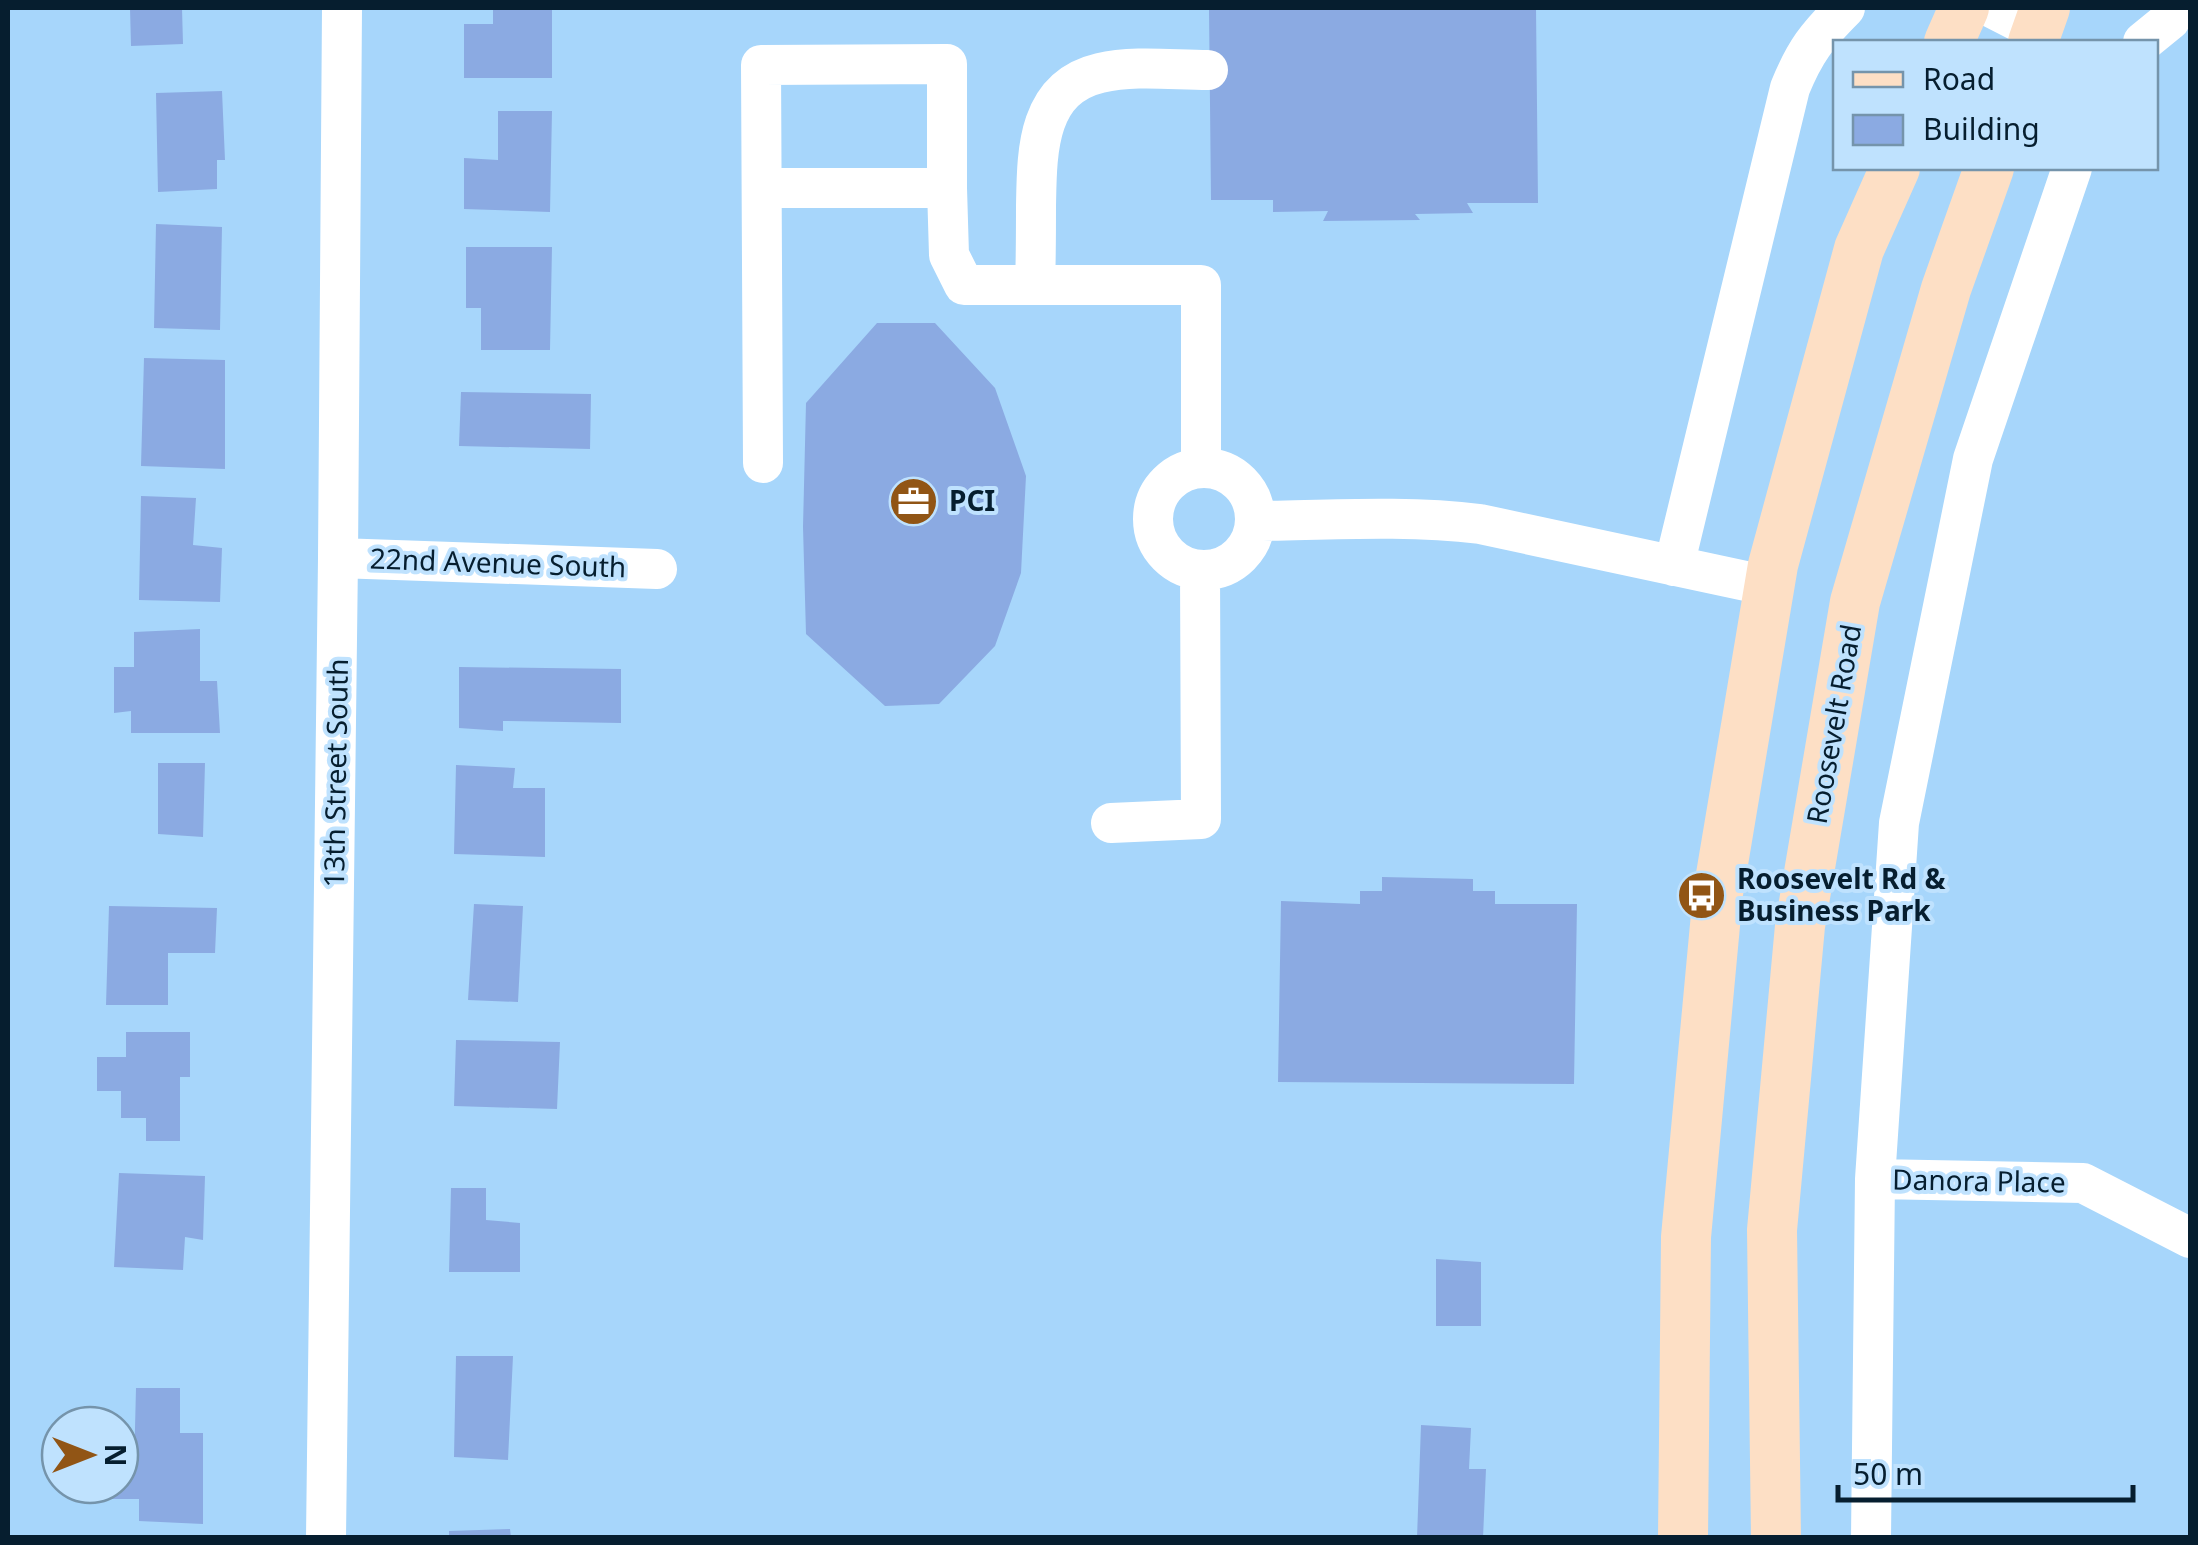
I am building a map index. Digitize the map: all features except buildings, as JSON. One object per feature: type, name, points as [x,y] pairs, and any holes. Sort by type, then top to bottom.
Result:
[{"type":"main road","points":[[1950,40],[1964,8]]},
{"type":"main road","points":[[1683,1538],[1686,1237],[1718,893],[1769,586],[1859,249],[1894,170]]},
{"type":"main road","name":"Roosevelt Road","points":[[1776,1538],[1772,1230],[1800,926],[1855,602],[1946,290],[1988,170]]},
{"type":"street","name":"13th Street South","points":[[326,1538],[342,8]]},
{"type":"street","points":[[1674,566],[1790,88],[1817,36],[1845,8]]},
{"type":"street","points":[[1992,8],[2038,27]]},
{"type":"street","points":[[2145,40],[2170,20],[2172,8]]},
{"type":"street","points":[[762,464],[761,65],[948,64],[949,255],[964,285],[1201,285],[1201,468]]},
{"type":"street","points":[[1035,284],[1036,160],[1048,114],[1061,94],[1078,80],[1096,73],[1208,70]]},
{"type":"street","points":[[1872,1538],[1875,1179],[1898,823],[1973,459],[2071,170]]},
{"type":"street","points":[[763,188],[948,188]]},
{"type":"street","points":[[1201,468],[1229,474],[1240,483],[1248,494],[1255,521],[1238,558],[1213,570],[1200,570],[1185,566],[1162,547],[1153,518],[1162,490],[1187,471],[1201,468]]},
{"type":"street","points":[[1255,521],[1439,519],[1522,532],[1769,586]]},
{"type":"street","name":"22nd Avenue South","points":[[338,558],[657,569]]},
{"type":"street","points":[[1111,823],[1201,819],[1200,570]]},
{"type":"street","name":"Danora Place","points":[[1875,1179],[2084,1183],[2190,1238]]},
{"type":"place","name":"PCI","points":[[914,501]]},
{"type":"place","name":"Roosevelt Rd & Business Park","points":[[1702,895]]}]
